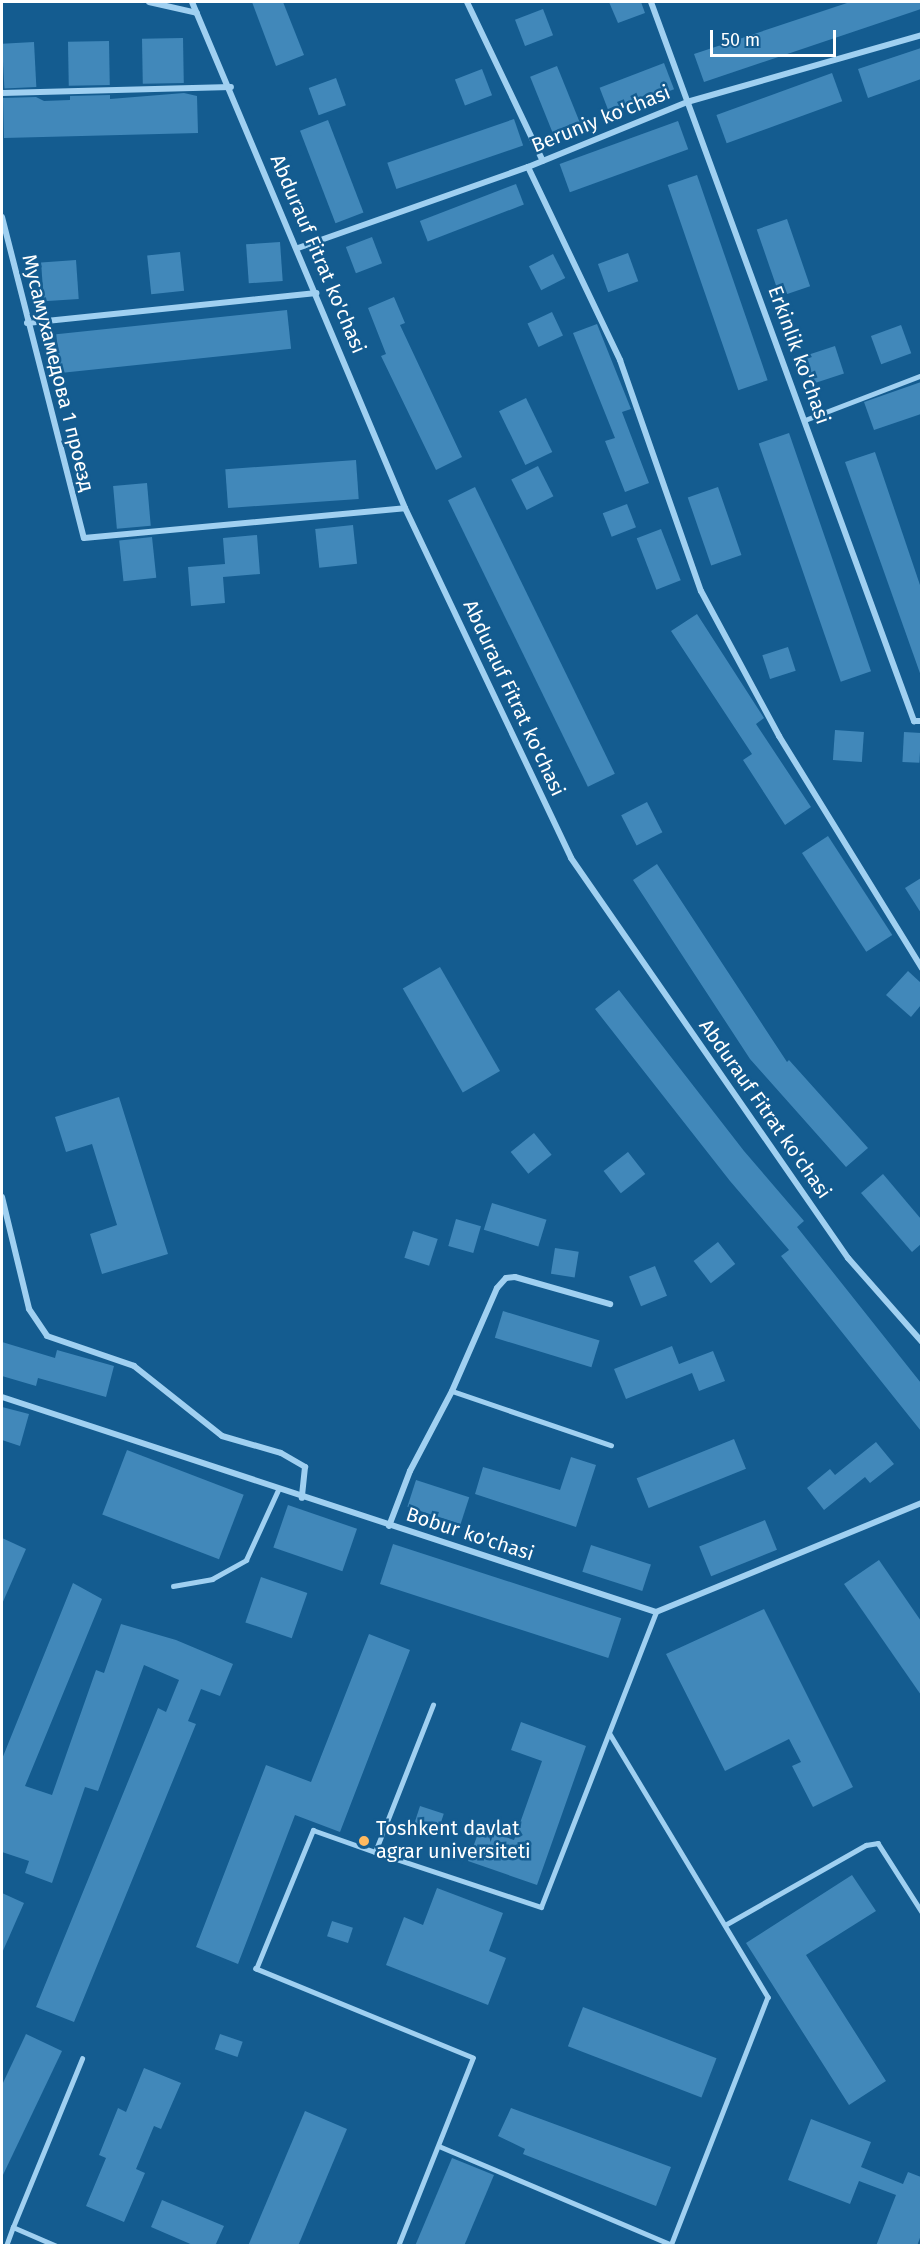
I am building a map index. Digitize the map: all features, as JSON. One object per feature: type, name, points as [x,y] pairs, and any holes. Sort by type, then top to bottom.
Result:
[{"type":"street","points":[[149,2],[197,13]]},
{"type":"street","name":"Abdurauf Fitrat ko'chasi","points":[[192,2],[231,87],[405,508],[571,858],[848,1258],[921,1342]]},
{"type":"street","points":[[467,2],[543,161]]},
{"type":"street","name":"Erkinlik ko'chasi","points":[[651,2],[918,721]]},
{"type":"street","name":"Beruniy ko'chasi","points":[[298,248],[528,167],[687,102],[921,35]]},
{"type":"street","points":[[2,93],[231,87]]},
{"type":"street","points":[[528,167],[620,360],[700,591],[779,736],[921,968]]},
{"type":"street","name":"Мусамухамедова 1 проезд","points":[[2,217],[27,323],[84,537],[405,508]]},
{"type":"street","points":[[27,323],[316,293]]},
{"type":"street","points":[[2,1197],[29,1309],[47,1336],[134,1366],[222,1436],[281,1453],[305,1467],[302,1498]]},
{"type":"street","points":[[389,1526],[410,1471],[452,1391],[497,1288],[506,1278],[515,1277],[610,1304]]},
{"type":"street","name":"Bobur ko'chasi","points":[[2,1397],[302,1498],[656,1612]]},
{"type":"street","points":[[656,1612],[919,1504]]},
{"type":"lane","points":[[805,420],[921,375]]},
{"type":"lane","points":[[452,1391],[611,1445]]},
{"type":"lane","points":[[173,1586],[212,1579],[246,1560],[278,1490]]},
{"type":"lane","points":[[919,1504],[921,1511]]},
{"type":"lane","points":[[398,2246],[473,2058],[256,1969],[313,1830],[541,1906],[656,1612]]},
{"type":"lane","points":[[375,1852],[433,1705]]},
{"type":"lane","points":[[439,2146],[672,2245],[768,1997],[610,1734]]},
{"type":"lane","points":[[725,1925],[866,1845],[878,1843],[921,1912]]},
{"type":"lane","points":[[6,2246],[82,2059]]},
{"type":"lane","points":[[14,2227],[57,2246]]},
{"type":"building","points":[[252,2],[283,2],[304,55],[276,66]]},
{"type":"building","points":[[609,2],[641,2],[645,13],[618,23]]},
{"type":"building","points":[[850,2],[921,2],[921,9],[704,82],[694,54]]},
{"type":"building","points":[[543,9],[553,35],[525,46],[515,20]]},
{"type":"building","points":[[183,38],[184,83],[143,84],[142,39]]},
{"type":"building","points":[[109,41],[110,85],[69,86],[68,42]]},
{"type":"building","points":[[34,42],[36,87],[4,89],[2,44]]},
{"type":"building","points":[[921,48],[921,79],[868,98],[858,69]]},
{"type":"building","points":[[664,63],[674,89],[610,114],[600,88]]},
{"type":"building","points":[[557,66],[581,126],[554,137],[530,77]]},
{"type":"building","points":[[482,69],[492,95],[465,106],[455,79]]},
{"type":"building","points":[[832,73],[842,101],[727,143],[716,115]]},
{"type":"building","points":[[336,78],[346,105],[319,115],[309,88]]},
{"type":"building","points":[[184,93],[197,96],[198,133],[4,138],[3,98],[36,97],[44,101],[70,100],[70,96],[110,95],[110,99]]},
{"type":"building","points":[[514,119],[523,145],[396,189],[387,163]]},
{"type":"building","points":[[328,120],[363,212],[335,223],[300,131]]},
{"type":"building","points":[[678,121],[688,149],[570,192],[560,164]]},
{"type":"building","points":[[697,175],[768,380],[738,390],[668,185]]},
{"type":"building","points":[[516,184],[524,205],[428,241],[420,221]]},
{"type":"building","points":[[787,219],[810,286],[780,297],[757,229]]},
{"type":"building","points":[[372,237],[382,263],[356,273],[346,247]]},
{"type":"building","points":[[280,242],[283,281],[249,283],[246,244]]},
{"type":"building","points":[[180,252],[184,291],[151,294],[147,255]]},
{"type":"building","points":[[628,253],[638,281],[608,292],[598,264]]},
{"type":"building","points":[[553,254],[565,278],[541,290],[529,266]]},
{"type":"building","points":[[76,260],[79,299],[44,301],[41,262]]},
{"type":"building","points":[[394,297],[405,323],[400,325],[462,457],[436,470],[381,356],[386,354],[368,308]]},
{"type":"building","points":[[287,310],[291,349],[60,373],[56,334]]},
{"type":"building","points":[[552,312],[563,336],[539,347],[528,323]]},
{"type":"building","points":[[597,324],[631,409],[622,412],[649,483],[625,492],[605,441],[615,438],[573,333]]},
{"type":"building","points":[[901,325],[911,353],[881,364],[871,336]]},
{"type":"building","points":[[835,346],[844,374],[814,383],[805,356]]},
{"type":"building","points":[[921,382],[921,414],[874,430],[864,402]]},
{"type":"building","points":[[526,398],[552,452],[525,465],[499,411]]},
{"type":"building","points":[[789,433],[871,671],[841,682],[759,443]]},
{"type":"building","points":[[875,452],[921,588],[921,676],[845,462]]},
{"type":"building","points":[[356,460],[359,499],[228,508],[225,469]]},
{"type":"building","points":[[538,466],[553,496],[527,510],[511,480]]},
{"type":"building","points":[[147,483],[151,526],[117,529],[113,486]]},
{"type":"building","points":[[475,487],[615,774],[588,787],[448,500]]},
{"type":"building","points":[[718,487],[741,555],[711,565],[688,497]]},
{"type":"building","points":[[627,504],[636,527],[612,537],[603,513]]},
{"type":"building","points":[[353,525],[357,564],[319,568],[315,529]]},
{"type":"building","points":[[661,529],[681,580],[656,590],[637,538]]},
{"type":"building","points":[[257,535],[260,574],[223,577],[225,603],[191,606],[188,567],[225,564],[223,538]]},
{"type":"building","points":[[152,537],[156,578],[123,581],[119,540]]},
{"type":"building","points":[[697,614],[764,718],[756,724],[811,807],[785,825],[743,760],[752,754],[671,631]]},
{"type":"building","points":[[788,647],[796,671],[770,679],[762,655]]},
{"type":"building","points":[[835,730],[864,732],[862,762],[833,760]]},
{"type":"building","points":[[904,732],[921,733],[919,763],[902,762]]},
{"type":"building","points":[[647,802],[662,832],[637,845],[621,815]]},
{"type":"building","points":[[828,836],[892,935],[866,952],[802,853]]},
{"type":"building","points":[[657,864],[787,1062],[789,1060],[868,1148],[846,1167],[750,1059],[633,880]]},
{"type":"building","points":[[921,878],[921,913],[905,888]]},
{"type":"building","points":[[440,967],[500,1071],[463,1092],[403,988]]},
{"type":"building","points":[[908,971],[921,983],[921,1005],[911,1017],[886,995]]},
{"type":"building","points":[[619,990],[744,1151],[804,1221],[797,1227],[921,1383],[921,1431],[781,1256],[789,1250],[730,1181],[595,1009]]},
{"type":"building","points":[[119,1097],[168,1254],[102,1274],[90,1234],[117,1225],[92,1144],[66,1152],[55,1117]]},
{"type":"building","points":[[534,1133],[552,1155],[528,1174],[511,1152]]},
{"type":"building","points":[[628,1152],[645,1174],[621,1193],[604,1171]]},
{"type":"building","points":[[883,1174],[921,1219],[921,1244],[912,1252],[861,1193]]},
{"type":"building","points":[[492,1203],[547,1220],[538,1246],[484,1230]]},
{"type":"building","points":[[456,1219],[481,1226],[473,1253],[448,1246]]},
{"type":"building","points":[[413,1231],[438,1239],[429,1266],[404,1258]]},
{"type":"building","points":[[718,1242],[735,1264],[711,1283],[694,1261]]},
{"type":"building","points":[[555,1248],[579,1252],[575,1277],[551,1274]]},
{"type":"building","points":[[655,1266],[667,1296],[641,1306],[629,1276]]},
{"type":"building","points":[[503,1311],[600,1341],[591,1367],[495,1338]]},
{"type":"building","points":[[2,1342],[55,1358],[57,1350],[114,1366],[106,1397],[38,1378],[36,1386],[2,1376]]},
{"type":"building","points":[[672,1346],[679,1364],[713,1351],[725,1381],[699,1391],[692,1373],[626,1399],[614,1369]]},
{"type":"building","points":[[2,1407],[29,1414],[20,1446],[2,1440]]},
{"type":"building","points":[[734,1439],[746,1469],[649,1508],[637,1478]]},
{"type":"building","points":[[876,1442],[894,1464],[870,1483],[865,1477],[824,1510],[807,1488],[830,1469],[835,1475]]},
{"type":"building","points":[[127,1450],[244,1495],[219,1559],[102,1514]]},
{"type":"building","points":[[571,1457],[596,1465],[576,1527],[475,1494],[483,1467],[560,1490]]},
{"type":"building","points":[[416,1480],[469,1497],[461,1524],[407,1507]]},
{"type":"building","points":[[288,1505],[357,1529],[342,1571],[273,1548]]},
{"type":"building","points":[[765,1520],[777,1550],[711,1576],[699,1547]]},
{"type":"building","points":[[2,1538],[26,1549],[2,1604]]},
{"type":"building","points":[[393,1544],[621,1618],[608,1658],[380,1584]]},
{"type":"building","points":[[591,1545],[651,1564],[642,1591],[582,1572]]},
{"type":"building","points":[[879,1560],[921,1621],[921,1695],[844,1584]]},
{"type":"building","points":[[261,1577],[307,1593],[292,1638],[245,1622]]},
{"type":"building","points":[[73,1583],[102,1599],[25,1786],[52,1795],[96,1670],[104,1673],[121,1624],[176,1640],[233,1664],[220,1696],[201,1689],[188,1721],[196,1724],[74,2022],[36,2007],[158,1708],[166,1712],[179,1680],[144,1665],[98,1791],[85,1787],[52,1883],[25,1873],[29,1861],[2,1852],[2,1759]]},
{"type":"building","points":[[764,1609],[853,1787],[813,1807],[792,1766],[801,1762],[789,1739],[725,1771],[666,1654]]},
{"type":"building","points":[[369,1634],[410,1650],[340,1832],[295,1815],[238,1964],[196,1947],[266,1765],[311,1782]]},
{"type":"building","points":[[521,1722],[586,1746],[537,1885],[468,1861],[480,1828],[514,1840],[542,1761],[511,1750]]},
{"type":"building","points":[[420,1806],[444,1814],[437,1835],[413,1827]]},
{"type":"building","points":[[852,1875],[876,1911],[806,1955],[886,2081],[849,2105],[746,1943]]},
{"type":"building","points":[[437,1888],[503,1913],[489,1951],[506,1958],[488,2005],[386,1965],[404,1917],[423,1925]]},
{"type":"building","points":[[2,1893],[24,1903],[2,1953]]},
{"type":"building","points":[[332,1921],[353,1928],[348,1943],[327,1936]]},
{"type":"building","points":[[583,2007],[717,2058],[701,2097],[568,2046]]},
{"type":"building","points":[[26,2034],[62,2051],[2,2177],[2,2085]]},
{"type":"building","points":[[220,2034],[243,2042],[237,2057],[215,2049]]},
{"type":"building","points":[[144,2068],[181,2083],[161,2129],[154,2126],[136,2169],[145,2173],[124,2222],[86,2206],[106,2158],[99,2155],[118,2108],[126,2112]]},
{"type":"building","points":[[511,2108],[671,2167],[656,2206],[523,2154],[525,2149],[498,2136]]},
{"type":"building","points":[[305,2111],[347,2129],[298,2246],[248,2246]]},
{"type":"building","points":[[811,2119],[871,2142],[861,2167],[903,2184],[908,2172],[921,2177],[921,2235],[917,2246],[876,2246],[896,2195],[859,2181],[850,2204],[788,2180]]},
{"type":"building","points":[[452,2158],[494,2175],[464,2246],[415,2246]]},
{"type":"building","points":[[162,2200],[224,2226],[215,2246],[195,2246],[151,2227]]},
{"type":"place","name":"Toshkent davlat agrar universiteti","points":[[364,1841]]}]
